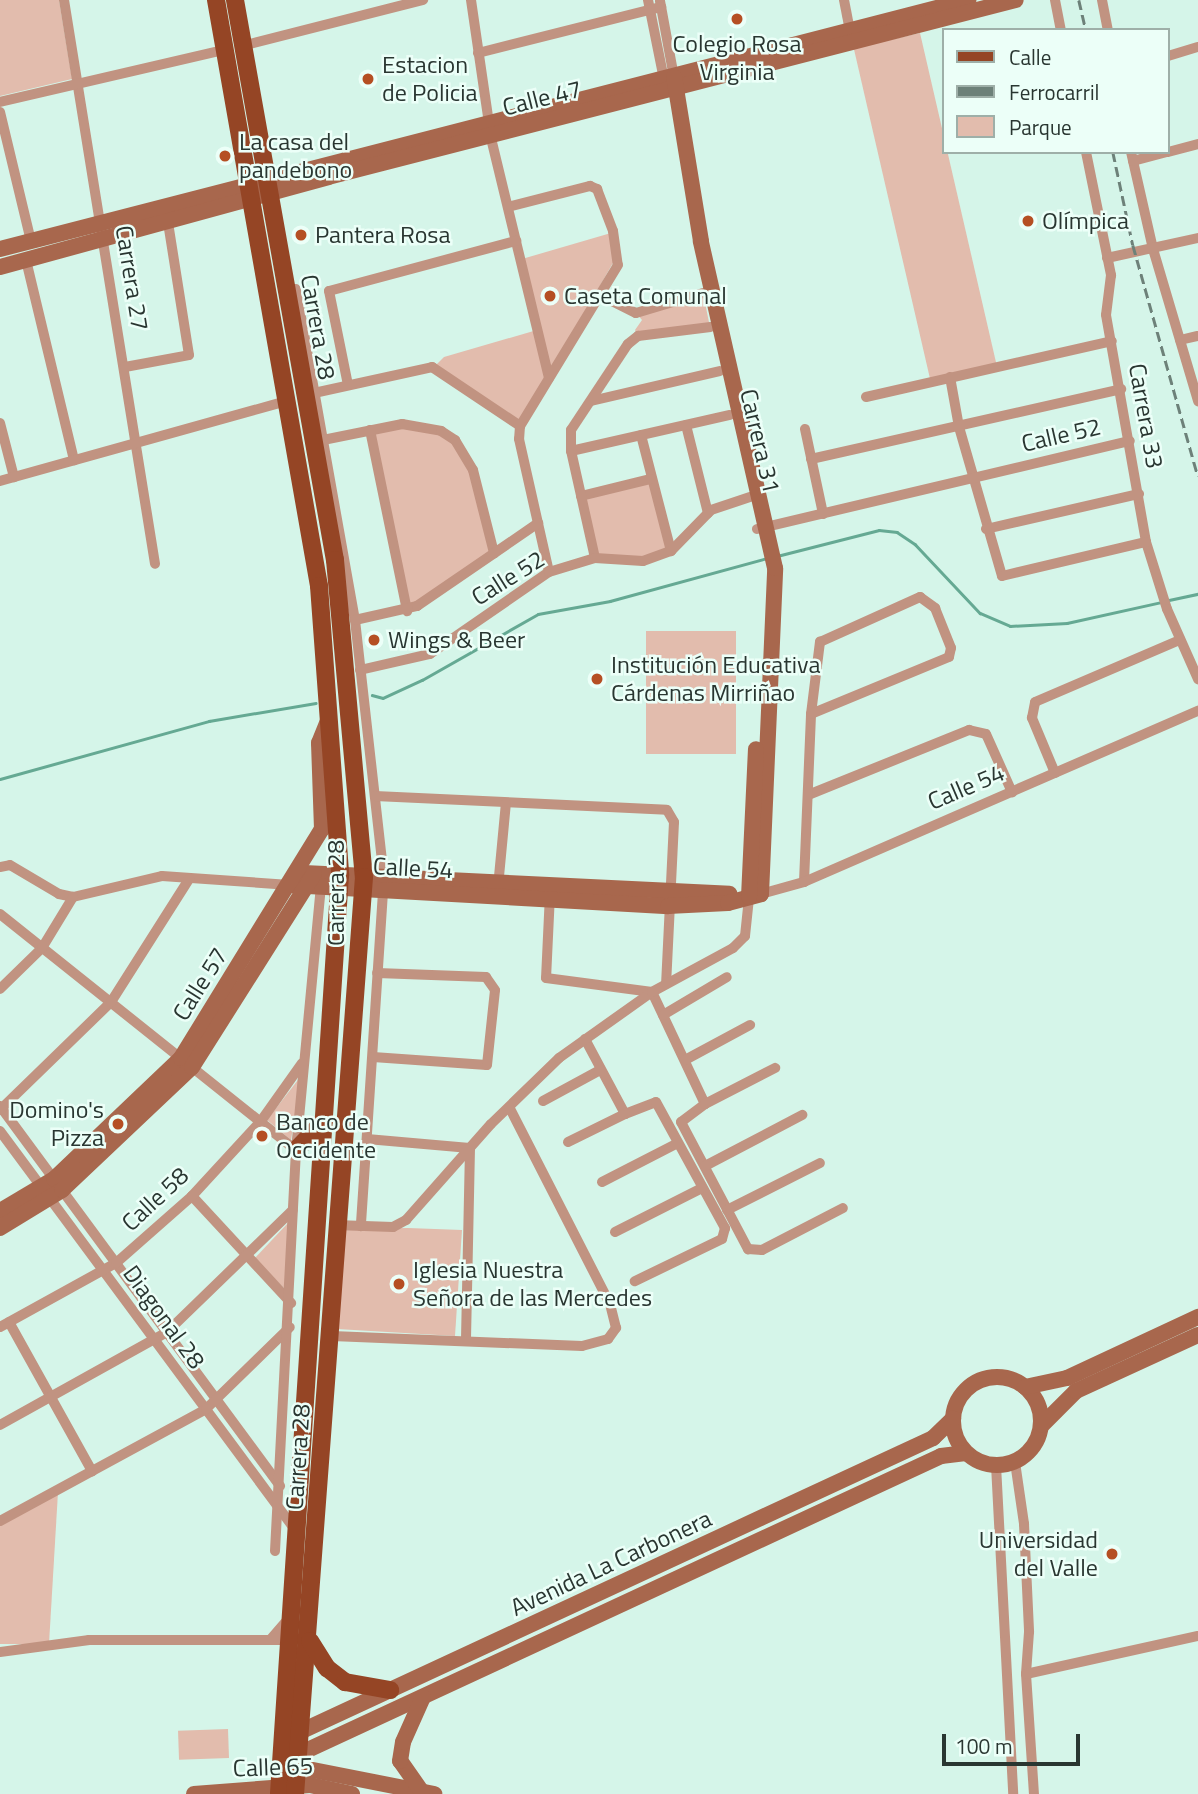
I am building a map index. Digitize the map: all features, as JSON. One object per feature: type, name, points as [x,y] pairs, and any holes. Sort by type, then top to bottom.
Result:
[{"type":"main road","name":"Carrera 28","points":[[216,0],[232,98],[262,189],[314,409],[343,618],[364,882],[335,1225],[332,1336],[296,1783]]},
{"type":"main road","name":"Carrera 28","points":[[235,0],[262,189],[287,401],[319,586],[340,881],[282,1740],[296,1783]]},
{"type":"main road","points":[[296,1150],[324,1121]]},
{"type":"main road","points":[[309,1639],[319,1659],[335,1676],[367,1689],[390,1690]]},
{"type":"street","name":"Carrera 27","points":[[64,0],[104,231],[155,564]]},
{"type":"street","points":[[242,46],[423,0]]},
{"type":"street","points":[[471,0],[490,129],[549,378]]},
{"type":"street","points":[[844,0],[850,31]]},
{"type":"street","name":"Calle 47","points":[[670,84],[850,31],[968,0]]},
{"type":"street","name":"Calle 47","points":[[0,267],[104,231],[490,129],[1016,0]]},
{"type":"street","points":[[1055,0],[1062,28]]},
{"type":"street","points":[[1102,0],[1108,28]]},
{"type":"street","points":[[478,53],[655,4]]},
{"type":"street","name":"Carrera 31","points":[[655,4],[703,293],[750,497],[762,528]]},
{"type":"street","points":[[1170,55],[1198,47]]},
{"type":"street","points":[[0,102],[224,50]]},
{"type":"street","points":[[0,112],[31,241]]},
{"type":"street","points":[[1170,151],[1198,144]]},
{"type":"street","name":"Carrera 33","points":[[1086,154],[1111,275],[1106,315],[1146,542],[1160,591],[1198,679]]},
{"type":"street","points":[[1153,154],[1132,157],[1153,250],[1198,401]]},
{"type":"street","name":"Carrera 31","points":[[686,183],[770,565],[755,895]]},
{"type":"street","points":[[508,206],[590,186],[597,189],[613,232],[616,274],[600,295],[520,426],[519,439],[549,572]]},
{"type":"street","name":"Calle 47","points":[[0,249],[31,241],[168,222],[262,189]]},
{"type":"street","name":"Carrera 28","points":[[262,189],[323,440],[355,620],[384,883],[361,1226]]},
{"type":"street","points":[[125,367],[188,355],[168,222]]},
{"type":"street","points":[[1107,258],[1198,238]]},
{"type":"street","name":"Carrera 28","points":[[348,385],[329,291],[516,241]]},
{"type":"street","points":[[26,260],[74,460]]},
{"type":"street","points":[[600,295],[636,313],[703,293]]},
{"type":"street","points":[[595,558],[570,438],[628,344],[638,335],[710,327]]},
{"type":"street","points":[[1180,340],[1198,336]]},
{"type":"street","points":[[866,397],[1112,341]]},
{"type":"street","points":[[314,409],[348,385],[432,367],[520,426]]},
{"type":"street","points":[[591,401],[720,371]]},
{"type":"street","points":[[950,377],[959,427],[976,474],[986,529],[1002,576],[1146,542]]},
{"type":"street","points":[[811,459],[1121,389]]},
{"type":"street","points":[[0,481],[287,401]]},
{"type":"street","points":[[571,451],[730,415]]},
{"type":"street","points":[[0,423],[14,477]]},
{"type":"street","points":[[323,440],[416,423],[454,440],[473,470],[494,553]]},
{"type":"street","points":[[686,425],[708,513]]},
{"type":"street","points":[[805,429],[824,514]]},
{"type":"street","points":[[370,430],[407,611]]},
{"type":"street","points":[[641,435],[650,480],[671,551]]},
{"type":"street","name":"Calle 52","points":[[762,528],[976,474],[1130,441]]},
{"type":"street","points":[[581,496],[650,480]]},
{"type":"street","points":[[986,529],[1139,494]]},
{"type":"street","name":"Calle 52","points":[[360,670],[430,654],[549,572],[595,558],[643,561],[671,551],[708,513],[750,497]]},
{"type":"street","points":[[355,620],[407,611],[538,523]]},
{"type":"street","points":[[804,882],[811,714],[820,642],[920,597],[928,601],[951,648],[949,657],[811,714]]},
{"type":"street","points":[[1055,773],[1031,710],[1035,702],[1180,640]]},
{"type":"street","name":"Calle 54","points":[[72,897],[162,876],[189,879],[364,882],[729,904],[804,882],[1198,712]]},
{"type":"street","name":"Calle 57","points":[[187,1063],[322,829],[319,743],[330,716]]},
{"type":"street","points":[[808,795],[977,731],[986,734],[1012,792]]},
{"type":"street","points":[[375,796],[667,810],[674,822],[666,984]]},
{"type":"street","points":[[498,890],[506,803]]},
{"type":"street","points":[[0,867],[9,865],[59,894],[72,897],[42,948],[0,989]]},
{"type":"street","points":[[1,1108],[111,1002],[189,879]]},
{"type":"street","name":"Carrera 28","points":[[275,1550],[290,1327],[296,1150],[315,882]]},
{"type":"street","name":"Calle 57","points":[[0,1228],[52,1189],[187,1063],[315,882]]},
{"type":"street","points":[[550,893],[546,978],[652,992]]},
{"type":"street","points":[[335,1225],[400,1225],[509,1107],[585,1039],[652,992],[745,936],[755,895]]},
{"type":"street","points":[[0,914],[296,1150]]},
{"type":"street","points":[[373,1057],[487,1065],[494,1018],[492,982],[486,977],[377,973]]},
{"type":"street","points":[[663,1015],[727,977]]},
{"type":"street","points":[[652,992],[705,1104]]},
{"type":"street","points":[[685,1060],[750,1025]]},
{"type":"street","points":[[585,1039],[625,1114]]},
{"type":"street","name":"Calle 58","points":[[5,1325],[116,1263],[192,1196],[261,1121],[304,1060]]},
{"type":"street","points":[[775,1068],[705,1104],[681,1122],[727,1210],[754,1252],[843,1208]]},
{"type":"street","points":[[543,1101],[600,1070]]},
{"type":"street","points":[[568,1142],[656,1102],[725,1228],[722,1239],[635,1281]]},
{"type":"street","points":[[332,1336],[582,1346],[608,1339],[616,1328],[593,1268],[509,1107]]},
{"type":"street","name":"Diagonal 28","points":[[1,1108],[104,1271],[295,1529]]},
{"type":"street","points":[[705,1166],[802,1115]]},
{"type":"street","name":"Diagonal 28","points":[[0,1131],[116,1263],[280,1486]]},
{"type":"street","points":[[367,1139],[470,1148]]},
{"type":"street","points":[[602,1182],[678,1143]]},
{"type":"street","points":[[466,1341],[470,1148]]},
{"type":"street","points":[[727,1210],[820,1163]]},
{"type":"street","points":[[615,1232],[702,1188]]},
{"type":"street","name":"Calle 57","points":[[0,1211],[52,1189]]},
{"type":"street","points":[[192,1196],[290,1303]]},
{"type":"street","points":[[0,1425],[167,1332],[293,1210]]},
{"type":"street","points":[[1026,1387],[1067,1378],[1198,1317]]},
{"type":"street","points":[[5,1325],[51,1397],[92,1471]]},
{"type":"street","points":[[0,1521],[206,1409],[290,1327]]},
{"type":"street","points":[[1042,1425],[1038,1404],[1026,1387],[1003,1377],[979,1381],[961,1396],[953,1419],[957,1441],[966,1453],[996,1465],[1016,1462],[1031,1451],[1042,1425],[1076,1391],[1198,1335]]},
{"type":"street","name":"Avenida La Carbonera","points":[[282,1740],[933,1438],[953,1419]]},
{"type":"street","name":"Avenida La Carbonera","points":[[296,1783],[423,1697],[941,1456],[966,1453]]},
{"type":"street","points":[[1016,1462],[1029,1632],[1026,1674],[1034,1794]]},
{"type":"street","points":[[996,1465],[1013,1794]]},
{"type":"street","points":[[270,1640],[289,1618]]},
{"type":"street","points":[[1026,1674],[1198,1636]]},
{"type":"street","points":[[0,1651],[59,1647],[89,1640],[140,1638],[288,1640]]},
{"type":"street","points":[[423,1697],[403,1742],[400,1761],[428,1793]]},
{"type":"street","name":"Calle 65","points":[[194,1794],[296,1783],[428,1793]]},
{"type":"street","name":"Calle 65","points":[[296,1783],[352,1794]]},
{"type":"green space","points":[[0,0],[59,0],[72,79],[0,96]]},
{"type":"green space","points":[[920,33],[942,128],[942,154],[948,154],[997,367],[931,383],[854,48]]},
{"type":"green space","points":[[611,233],[614,261],[549,376],[522,259]]},
{"type":"green space","points":[[703,293],[710,327],[638,336],[635,330],[642,320],[636,313]]},
{"type":"green space","points":[[537,330],[548,378],[519,424],[435,366],[444,357]]},
{"type":"green space","points":[[402,424],[441,431],[466,455],[494,553],[407,611],[370,430]]},
{"type":"green space","points":[[650,480],[671,551],[643,561],[595,558],[581,496]]},
{"type":"green space","points":[[646,631],[736,631],[736,754],[646,754]]},
{"type":"green space","points":[[301,1076],[291,1140],[267,1120]]},
{"type":"green space","points":[[288,1223],[286,1290],[254,1259]]},
{"type":"green space","points":[[340,1229],[462,1230],[455,1336],[337,1329]]},
{"type":"green space","points":[[58,1492],[49,1644],[0,1644],[0,1524]]},
{"type":"green space","points":[[228,1729],[229,1758],[179,1760],[178,1731]]},
{"type":"waterway","points":[[777,556],[879,530],[897,532],[915,544],[980,613],[1010,626],[1067,623],[1162,602]]},
{"type":"waterway","points":[[372,695],[383,698],[422,680],[538,614],[610,601],[767,558]]},
{"type":"waterway","points":[[1169,600],[1198,594]]},
{"type":"waterway","points":[[0,779],[209,721],[315,703]]},
{"type":"railway","points":[[1079,0],[1086,28]]},
{"type":"railway","points":[[1113,154],[1133,245],[1198,476]]},
{"type":"place","name":"Colegio Rosa Virginia","points":[[737,19]]},
{"type":"place","name":"Estacion de Policia","points":[[368,79]]},
{"type":"place","name":"La casa del pandebono","points":[[225,156]]},
{"type":"place","name":"Olímpica","points":[[1028,221]]},
{"type":"place","name":"Pantera Rosa","points":[[301,235]]},
{"type":"place","name":"Caseta Comunal","points":[[550,296]]},
{"type":"place","name":"Wings & Beer","points":[[374,640]]},
{"type":"place","name":"Institución Educativa Cárdenas Mirriñao","points":[[597,679]]},
{"type":"place","name":"Domino's Pizza","points":[[118,1124]]},
{"type":"place","name":"Banco de Occidente","points":[[262,1136]]},
{"type":"place","name":"Iglesia Nuestra Señora de las Mercedes","points":[[399,1284]]},
{"type":"place","name":"Universidad del Valle","points":[[1112,1554]]}]
